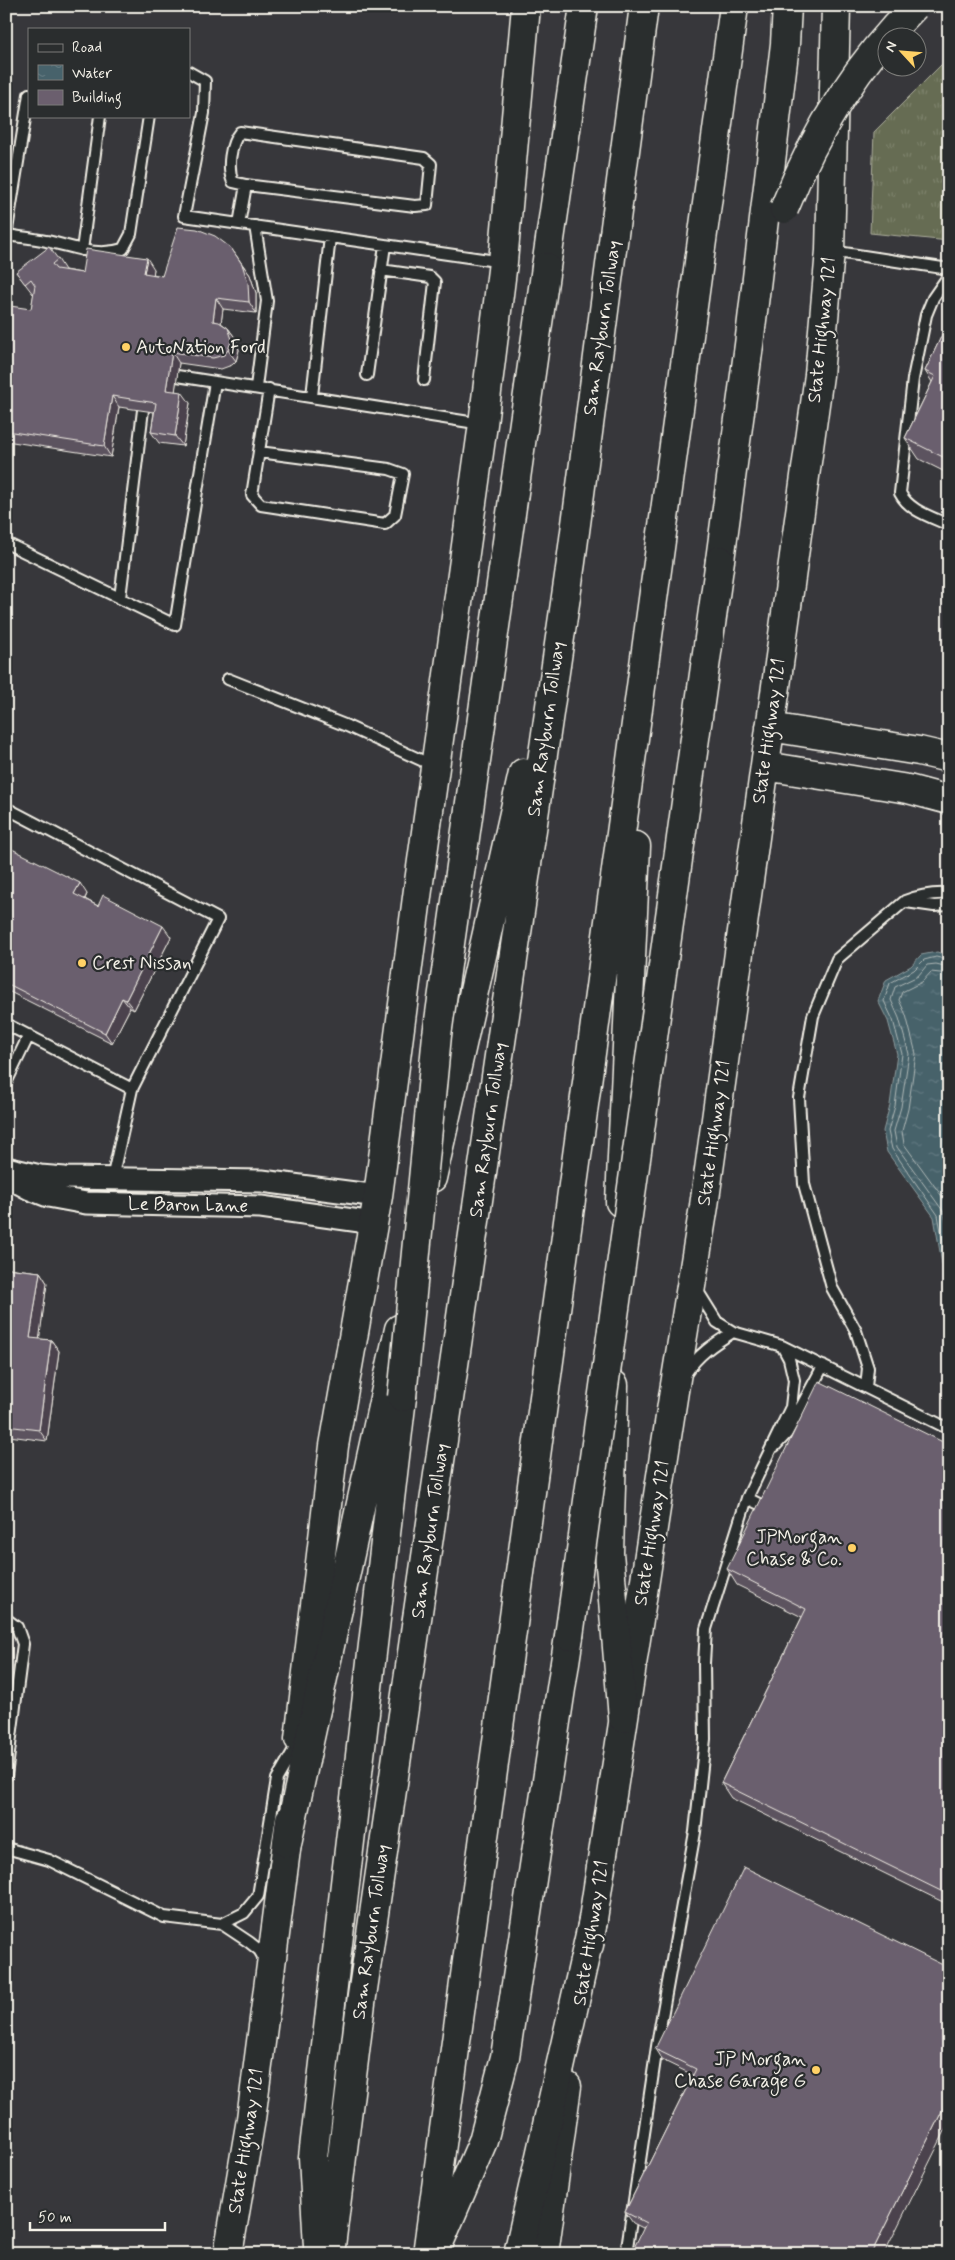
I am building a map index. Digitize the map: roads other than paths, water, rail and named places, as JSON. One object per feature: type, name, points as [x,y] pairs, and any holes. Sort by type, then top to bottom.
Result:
[{"type":"main road","name":"State Highway 121","points":[[228,2254],[251,2119],[287,1843],[334,1446],[378,1196],[483,424],[503,262],[526,6]]},
{"type":"main road","points":[[318,2254],[313,2157],[404,1377],[437,1035],[584,6]]},
{"type":"main road","points":[[579,44],[589,6]]},
{"type":"main road","name":"Sam Rayburn Tollway","points":[[330,2254],[362,1993],[571,562],[644,6]]},
{"type":"main road","points":[[426,2254],[734,6]]},
{"type":"main road","points":[[435,2254],[483,2141],[505,2057],[569,1636],[749,345],[785,44],[787,6]]},
{"type":"main road","name":"State Highway 121","points":[[544,2254],[623,1718],[704,1206],[818,376],[830,251],[836,6]]},
{"type":"main road","points":[[749,345],[775,235],[806,158],[854,79],[900,21],[915,6]]},
{"type":"main road","points":[[287,1843],[433,1175],[571,562]]},
{"type":"main road","points":[[623,1718],[609,1553],[622,1151],[644,664]]},
{"type":"main road","points":[[770,727],[919,751],[949,758]]},
{"type":"main road","points":[[765,766],[908,789],[949,800]]},
{"type":"main road","points":[[518,2254],[593,1921]]},
{"type":"street","name":"Le Baron Lane","points":[[6,1168],[40,1176],[262,1181],[378,1196]]},
{"type":"street","name":"Le Baron Lane","points":[[6,1176],[48,1196],[86,1203],[261,1207],[374,1223]]},
{"type":"lane","points":[[190,72],[205,80],[204,113],[184,216],[503,262]]},
{"type":"lane","points":[[28,100],[6,236],[46,241],[82,250],[109,254],[123,249],[131,234],[149,118]]},
{"type":"lane","points":[[82,250],[100,118]]},
{"type":"lane","points":[[240,132],[424,158],[432,164],[427,205],[415,206],[246,185],[233,182],[229,174],[233,140],[240,132]]},
{"type":"lane","points":[[239,224],[246,185]]},
{"type":"lane","points":[[255,226],[267,301],[256,387]]},
{"type":"lane","points":[[312,396],[330,237]]},
{"type":"lane","points":[[367,375],[384,245]]},
{"type":"lane","points":[[830,251],[949,269]]},
{"type":"lane","points":[[381,270],[430,278],[435,282],[424,380]]},
{"type":"lane","points":[[949,275],[933,298],[926,315],[913,380],[900,493],[904,501],[910,506],[949,526]]},
{"type":"lane","points":[[177,376],[483,424]]},
{"type":"lane","points":[[6,543],[175,625],[215,382]]},
{"type":"lane","points":[[259,452],[389,469],[404,474],[395,514],[384,524],[261,505],[252,495],[269,389]]},
{"type":"lane","points":[[120,598],[143,410]]},
{"type":"lane","points":[[228,679],[346,726],[435,767]]},
{"type":"lane","points":[[6,808],[218,919],[132,1089],[112,1179]]},
{"type":"lane","points":[[866,1387],[868,1368],[856,1331],[832,1288],[804,1184],[799,1098],[813,1016],[837,959],[905,901],[935,893],[949,894]]},
{"type":"lane","points":[[905,901],[934,906],[949,905]]},
{"type":"lane","points":[[6,1024],[132,1089]]},
{"type":"lane","points":[[6,1083],[29,1035]]},
{"type":"lane","points":[[692,1282],[717,1322],[733,1332],[782,1346],[949,1429]]},
{"type":"lane","points":[[674,1390],[694,1361],[708,1348],[733,1332]]},
{"type":"lane","points":[[626,2254],[659,2033],[695,1832],[705,1739],[704,1663],[706,1629],[747,1498],[791,1407],[794,1380],[790,1359],[782,1346]]},
{"type":"lane","points":[[768,1454],[787,1434],[823,1366]]},
{"type":"lane","points":[[747,1498],[774,1511]]},
{"type":"lane","points":[[6,1619],[17,1627],[23,1644],[6,1776]]},
{"type":"lane","points":[[222,1924],[244,1912],[258,1896],[277,1779],[299,1742]]},
{"type":"lane","points":[[6,1848],[49,1860],[164,1917],[222,1924],[259,1950],[270,1967]]},
{"type":"water","points":[[937,952],[949,956],[949,1284],[945,1281],[934,1217],[887,1152],[883,1131],[890,1105],[897,1054],[888,1021],[878,1001],[886,980],[911,966],[921,955]]},
{"type":"place","name":"AutoNation Ford","points":[[126,347]]},
{"type":"place","name":"Crest Nissan","points":[[82,963]]},
{"type":"place","name":"JPMorgan Chase & Co.","points":[[852,1548]]},
{"type":"place","name":"JP Morgan Chase Garage G","points":[[816,2070]]}]
